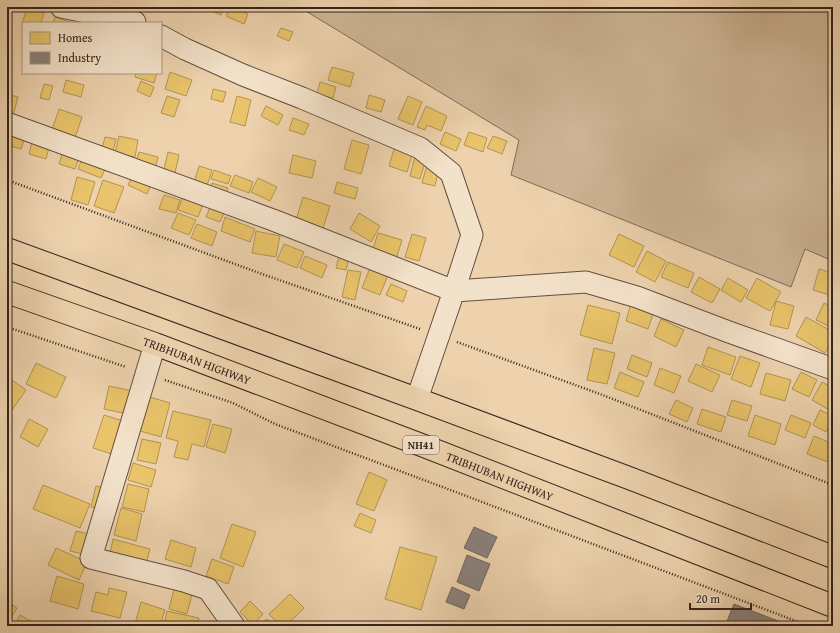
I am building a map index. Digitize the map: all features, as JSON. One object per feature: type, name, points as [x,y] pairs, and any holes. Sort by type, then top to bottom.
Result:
[{"type":"highway","points":[[7,249],[417,399],[833,557]]},
{"type":"highway","name":"TRIBHUBAN HIGHWAY","points":[[7,292],[155,344],[424,446],[833,606]]},
{"type":"street","points":[[61,7],[136,17]]},
{"type":"street","points":[[162,37],[185,49],[243,75],[302,98],[420,148],[451,173],[472,235],[417,399]]},
{"type":"street","points":[[7,123],[273,220],[454,292],[586,282],[637,297],[833,369]]},
{"type":"street","points":[[155,344],[91,558],[208,589],[234,626]]},
{"type":"path","points":[[7,327],[233,403],[275,424],[809,626]]},
{"type":"shaded area","points":[[299,7],[833,7],[833,261],[805,249],[791,287],[511,175],[519,140]]},
{"type":"building: Homes","points":[[208,7],[224,7],[221,15],[207,9]]},
{"type":"building: Homes","points":[[230,7],[248,14],[244,24],[226,16]]},
{"type":"building: Homes","points":[[27,8],[44,13],[41,22],[23,22]]},
{"type":"building: Homes","points":[[55,17],[69,22],[53,22]]},
{"type":"building: Homes","points":[[281,28],[293,32],[289,41],[277,36]]},
{"type":"building: Homes","points":[[332,67],[354,73],[350,87],[328,80]]},
{"type":"building: Homes","points":[[170,72],[192,80],[186,96],[165,89]]},
{"type":"building: Homes","points":[[136,74],[157,74],[154,83],[135,77]]},
{"type":"building: Homes","points":[[66,80],[84,85],[81,97],[63,92]]},
{"type":"building: Homes","points":[[141,81],[154,87],[150,97],[137,91]]},
{"type":"building: Homes","points":[[320,82],[336,87],[333,98],[317,94]]},
{"type":"building: Homes","points":[[44,84],[53,86],[49,100],[40,98]]},
{"type":"building: Homes","points":[[213,89],[226,92],[223,102],[211,99]]},
{"type":"building: Homes","points":[[7,94],[18,97],[13,116],[7,114]]},
{"type":"building: Homes","points":[[369,95],[385,100],[381,112],[366,108]]},
{"type":"building: Homes","points":[[167,96],[180,100],[174,117],[161,113]]},
{"type":"building: Homes","points":[[237,96],[251,100],[245,126],[230,122]]},
{"type":"building: Homes","points":[[408,96],[422,102],[413,125],[398,119]]},
{"type":"building: Homes","points":[[266,106],[283,115],[278,125],[261,116]]},
{"type":"building: Homes","points":[[426,106],[447,116],[441,131],[427,125],[425,130],[417,127]]},
{"type":"building: Homes","points":[[59,109],[82,117],[75,138],[52,130]]},
{"type":"building: Homes","points":[[293,118],[309,124],[304,135],[289,130]]},
{"type":"building: Homes","points":[[445,132],[461,139],[456,151],[440,144]]},
{"type":"building: Homes","points":[[469,132],[487,138],[483,152],[464,145]]},
{"type":"building: Homes","points":[[7,133],[26,135],[21,149],[7,145]]},
{"type":"building: Homes","points":[[119,136],[138,140],[135,157],[115,153]]},
{"type":"building: Homes","points":[[493,136],[507,141],[502,154],[487,148]]},
{"type":"building: Homes","points":[[105,137],[116,139],[112,155],[101,152]]},
{"type":"building: Homes","points":[[352,140],[369,145],[361,174],[344,169]]},
{"type":"building: Homes","points":[[32,142],[49,147],[46,159],[29,154]]},
{"type":"building: Homes","points":[[64,148],[81,153],[75,169],[59,164]]},
{"type":"building: Homes","points":[[394,149],[412,155],[407,172],[389,166]]},
{"type":"building: Homes","points":[[139,152],[158,157],[154,173],[134,168]]},
{"type":"building: Homes","points":[[168,152],[179,155],[174,177],[163,174]]},
{"type":"building: Homes","points":[[293,155],[316,161],[312,178],[289,173]]},
{"type":"building: Homes","points":[[83,156],[107,165],[101,178],[78,169]]},
{"type":"building: Homes","points":[[415,156],[426,159],[420,179],[410,176]]},
{"type":"building: Homes","points":[[427,165],[439,168],[435,186],[422,183]]},
{"type":"building: Homes","points":[[199,166],[212,170],[206,189],[193,186]]},
{"type":"building: Homes","points":[[214,170],[231,176],[228,184],[211,179]]},
{"type":"building: Homes","points":[[134,173],[152,182],[147,194],[128,185]]},
{"type":"building: Homes","points":[[235,175],[253,182],[249,193],[230,186]]},
{"type":"building: Homes","points":[[77,177],[95,182],[88,205],[71,200]]},
{"type":"building: Homes","points":[[258,178],[277,187],[270,201],[251,192]]},
{"type":"building: Homes","points":[[103,180],[124,187],[114,213],[94,206]]},
{"type":"building: Homes","points":[[337,182],[358,188],[355,199],[334,193]]},
{"type":"building: Homes","points":[[212,183],[228,188],[225,197],[209,192]]},
{"type":"building: Homes","points":[[164,195],[180,200],[176,213],[159,209]]},
{"type":"building: Homes","points":[[183,196],[203,204],[198,217],[178,210]]},
{"type":"building: Homes","points":[[303,197],[330,206],[323,228],[296,220]]},
{"type":"building: Homes","points":[[210,207],[224,213],[220,222],[206,217]]},
{"type":"building: Homes","points":[[178,213],[196,220],[189,235],[171,228]]},
{"type":"building: Homes","points":[[359,213],[380,226],[371,242],[350,229]]},
{"type":"building: Homes","points":[[225,217],[255,229],[250,242],[221,231]]},
{"type":"building: Homes","points":[[197,224],[217,232],[212,246],[191,238]]},
{"type":"building: Homes","points":[[256,231],[280,236],[276,257],[252,253]]},
{"type":"building: Homes","points":[[378,233],[402,240],[396,259],[372,252]]},
{"type":"building: Homes","points":[[412,234],[426,238],[419,261],[405,257]]},
{"type":"building: Homes","points":[[619,234],[644,246],[634,267],[609,255]]},
{"type":"building: Homes","points":[[284,244],[304,252],[297,268],[277,260]]},
{"type":"building: Homes","points":[[647,251],[666,261],[655,282],[636,272]]},
{"type":"building: Homes","points":[[305,256],[327,265],[322,278],[300,268]]},
{"type":"building: Homes","points":[[339,256],[349,258],[346,270],[336,268]]},
{"type":"building: Homes","points":[[668,262],[694,273],[688,288],[661,277]]},
{"type":"building: Homes","points":[[370,268],[388,275],[380,295],[362,288]]},
{"type":"building: Homes","points":[[819,269],[833,273],[833,296],[813,290]]},
{"type":"building: Homes","points":[[348,270],[361,272],[355,300],[342,297]]},
{"type":"building: Homes","points":[[699,277],[720,289],[712,303],[691,292]]},
{"type":"building: Homes","points":[[728,278],[748,290],[741,302],[721,290]]},
{"type":"building: Homes","points":[[757,278],[781,292],[770,311],[746,298]]},
{"type":"building: Homes","points":[[391,284],[407,291],[403,302],[386,295]]},
{"type":"building: Homes","points":[[776,301],[794,306],[788,329],[770,325]]},
{"type":"building: Homes","points":[[631,303],[654,311],[648,329],[626,321]]},
{"type":"building: Homes","points":[[824,303],[833,307],[833,328],[816,320]]},
{"type":"building: Homes","points":[[588,305],[620,313],[612,344],[580,335]]},
{"type":"building: Homes","points":[[806,317],[833,332],[833,338],[825,353],[796,336]]},
{"type":"building: Homes","points":[[661,319],[684,330],[676,347],[654,336]]},
{"type":"building: Homes","points":[[708,347],[736,357],[730,375],[702,365]]},
{"type":"building: Homes","points":[[594,348],[615,353],[607,384],[587,380]]},
{"type":"building: Homes","points":[[632,355],[652,363],[647,377],[627,369]]},
{"type":"building: Homes","points":[[740,356],[760,363],[751,387],[731,379]]},
{"type":"building: Homes","points":[[36,363],[66,377],[56,398],[26,384]]},
{"type":"building: Homes","points":[[696,364],[720,375],[712,392],[688,381]]},
{"type":"building: Homes","points":[[660,368],[681,376],[674,393],[654,385]]},
{"type":"building: Homes","points":[[620,372],[644,382],[638,397],[614,388]]},
{"type":"building: Homes","points":[[801,372],[817,380],[809,397],[792,389]]},
{"type":"building: Homes","points":[[766,373],[791,380],[785,401],[760,394]]},
{"type":"building: Homes","points":[[9,378],[26,390],[10,413],[7,411],[7,380]]},
{"type":"building: Homes","points":[[822,382],[833,388],[833,408],[831,411],[812,400]]},
{"type":"building: Homes","points":[[109,386],[133,391],[128,414],[104,409]]},
{"type":"building: Homes","points":[[150,397],[170,403],[161,437],[140,431]]},
{"type":"building: Homes","points":[[676,400],[693,408],[687,422],[669,414]]},
{"type":"building: Homes","points":[[732,400],[752,406],[747,421],[727,415]]},
{"type":"building: Homes","points":[[702,409],[726,417],[721,432],[697,424]]},
{"type":"building: Homes","points":[[820,410],[833,416],[826,432],[813,425]]},
{"type":"building: Homes","points":[[173,411],[211,420],[204,447],[192,444],[188,460],[174,457],[178,441],[166,438]]},
{"type":"building: Homes","points":[[104,415],[126,422],[115,455],[93,448]]},
{"type":"building: Homes","points":[[755,415],[781,424],[775,445],[748,436]]},
{"type":"building: Homes","points":[[791,415],[811,423],[805,438],[785,430]]},
{"type":"building: Homes","points":[[29,419],[48,429],[38,447],[20,437]]},
{"type":"building: Homes","points":[[213,424],[232,429],[225,453],[206,447]]},
{"type":"building: Homes","points":[[814,436],[833,444],[828,462],[807,454]]},
{"type":"building: Homes","points":[[142,439],[161,443],[156,464],[137,460]]},
{"type":"building: Homes","points":[[133,463],[156,470],[151,487],[128,480]]},
{"type":"building: Homes","points":[[369,472],[387,480],[374,511],[356,504]]},
{"type":"building: Homes","points":[[128,484],[149,489],[144,512],[122,507]]},
{"type":"building: Homes","points":[[43,485],[90,504],[80,528],[33,509]]},
{"type":"building: Homes","points":[[96,486],[108,489],[103,510],[91,507]]},
{"type":"building: Homes","points":[[121,508],[142,514],[136,541],[114,535]]},
{"type":"building: Homes","points":[[360,513],[376,520],[371,533],[354,526]]},
{"type":"building: Homes","points":[[232,524],[256,532],[243,567],[220,558]]},
{"type":"building: Homes","points":[[76,531],[93,535],[87,555],[70,551]]},
{"type":"building: Homes","points":[[113,539],[150,549],[145,568],[109,558]]},
{"type":"building: Homes","points":[[171,540],[196,548],[191,567],[165,559]]},
{"type":"building: Homes","points":[[400,547],[437,557],[421,610],[385,599]]},
{"type":"building: Homes","points":[[56,548],[87,562],[79,580],[48,565]]},
{"type":"building: Homes","points":[[212,559],[234,567],[228,584],[206,576]]},
{"type":"building: Homes","points":[[57,576],[84,584],[78,609],[50,601]]},
{"type":"building: Homes","points":[[175,585],[193,590],[187,614],[169,609]]},
{"type":"building: Homes","points":[[109,588],[127,592],[120,618],[91,611],[96,592],[108,595]]},
{"type":"building: Homes","points":[[290,594],[304,608],[286,626],[280,626],[269,614]]},
{"type":"building: Homes","points":[[7,601],[17,608],[7,624]]},
{"type":"building: Homes","points":[[250,601],[263,614],[253,625],[240,612]]},
{"type":"building: Homes","points":[[141,602],[165,610],[160,626],[141,626],[135,624]]},
{"type":"building: Homes","points":[[167,611],[199,618],[197,626],[164,626]]},
{"type":"building: Homes","points":[[20,615],[40,626],[14,626]]},
{"type":"building: Homes","points":[[267,619],[273,626],[258,626]]},
{"type":"building: Industry","points":[[474,527],[497,537],[487,558],[464,548]]},
{"type":"building: Industry","points":[[467,555],[490,564],[479,591],[457,582]]},
{"type":"building: Industry","points":[[452,587],[470,595],[464,609],[446,602]]},
{"type":"building: Industry","points":[[734,604],[791,626],[725,626]]}]
